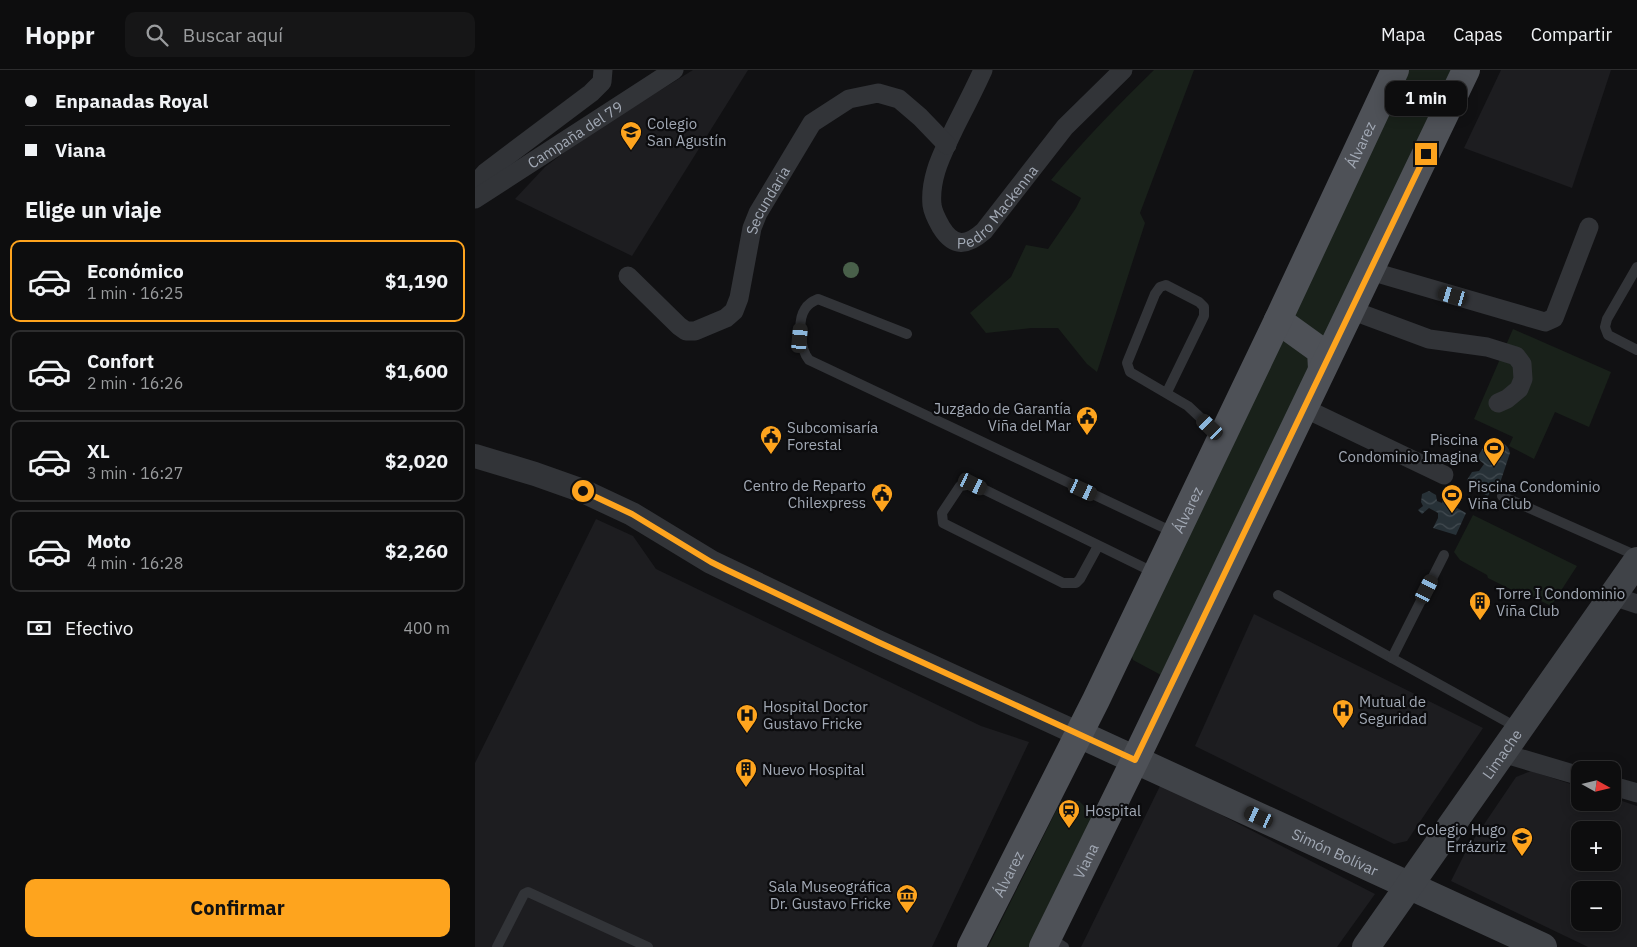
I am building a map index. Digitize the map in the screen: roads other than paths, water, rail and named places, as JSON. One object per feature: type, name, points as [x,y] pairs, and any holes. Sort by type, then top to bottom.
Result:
[{"type":"main road","name":"Álvarez","points":[[971,947],[1079,734],[1278,320],[1395,70]]},
{"type":"main road","name":"Viana","points":[[1051,944],[1135,760],[1467,70]]},
{"type":"main road","points":[[1278,320],[1321,351],[1322,369]]},
{"type":"main road","name":"Limache","points":[[1366,947],[1519,729],[1625,600],[1637,561]]},
{"type":"main road","name":"Simón Bolívar","points":[[1079,734],[1543,947]]},
{"type":"street","name":"Campaña del 79","points":[[475,199],[674,70]]},
{"type":"street","name":"Pedro Mackenna","points":[[983,70],[936,170],[932,196],[932,206],[937,220],[947,236],[959,243],[977,237],[984,231],[1065,127],[1123,70]]},
{"type":"street","name":"Campaña del 79","points":[[475,184],[486,172],[591,92],[602,76]]},
{"type":"street","name":"Secundaria","points":[[628,276],[679,326],[687,331],[695,331],[726,318],[734,311],[739,298],[752,228],[758,213],[812,123],[849,99],[878,93],[899,99],[921,116],[947,145]]},
{"type":"street","points":[[1370,271],[1545,322],[1553,318],[1589,227]]},
{"type":"street","points":[[1351,310],[1429,339],[1487,348],[1516,356],[1522,364],[1523,379],[1519,389],[1507,399],[1498,403]]},
{"type":"street","points":[[1304,408],[1444,475]]},
{"type":"street","name":"Simón Bolívar","points":[[475,456],[583,491],[632,514],[711,562],[878,642],[1079,734]]},
{"type":"street","points":[[1502,753],[1571,773]]},
{"type":"street","points":[[1621,788],[1637,793]]},
{"type":"lane","points":[[1637,267],[1607,319],[1605,327],[1608,334],[1637,350]]},
{"type":"lane","points":[[1167,392],[1204,316],[1204,307],[1199,302],[1166,285],[1160,287],[1155,294],[1127,363],[1130,372],[1188,406],[1221,438]]},
{"type":"lane","points":[[907,334],[818,300],[813,301],[803,312],[800,338],[804,355],[809,360],[1175,534]]},
{"type":"lane","points":[[1098,546],[1081,579],[1075,583],[1063,583],[943,523],[941,518],[942,513],[960,486],[973,484],[1156,573]]},
{"type":"lane","points":[[1502,496],[1637,556]]},
{"type":"lane","points":[[1392,658],[1444,555]]},
{"type":"lane","points":[[1278,595],[1519,729]]},
{"type":"lane","points":[[497,947],[524,894],[528,892],[648,947]]},
{"type":"water","name":"Piscina Condominio Imagina","points":[[1490,441],[1503,443],[1510,453],[1500,483],[1492,488],[1488,496],[1480,492],[1481,487],[1468,483],[1467,480],[1472,472],[1479,471],[1484,464],[1478,459],[1478,456],[1486,443]]},
{"type":"water","name":"Piscina Condominio Viña Club","points":[[1429,491],[1436,495],[1437,501],[1442,503],[1443,500],[1466,513],[1456,535],[1433,528],[1438,518],[1438,513],[1429,508],[1422,514],[1418,510],[1423,506],[1421,502],[1422,494]]},
{"type":"place","name":"Colegio San Agustín","points":[[631,151]]},
{"type":"place","name":"Juzgado de Garantía Viña del Mar","points":[[1087,436]]},
{"type":"place","name":"Subcomisaría Forestal","points":[[771,455]]},
{"type":"place","name":"Piscina Condominio Imagina","points":[[1494,467]]},
{"type":"place","name":"Centro de Reparto Chilexpress","points":[[882,513]]},
{"type":"place","name":"Piscina Condominio Viña Club","points":[[1452,514]]},
{"type":"place","name":"Torre I Condominio Viña Club","points":[[1480,621]]},
{"type":"place","name":"Mutual de Seguridad","points":[[1343,729]]},
{"type":"place","name":"Hospital Doctor Gustavo Fricke","points":[[747,734]]},
{"type":"place","name":"Nuevo Hospital","points":[[746,788]]},
{"type":"place","name":"Hospital","points":[[1069,829]]},
{"type":"place","name":"Colegio Hugo Errázuriz","points":[[1522,857]]},
{"type":"place","name":"Sala Museográfica Dr. Gustavo Fricke","points":[[907,914]]}]
